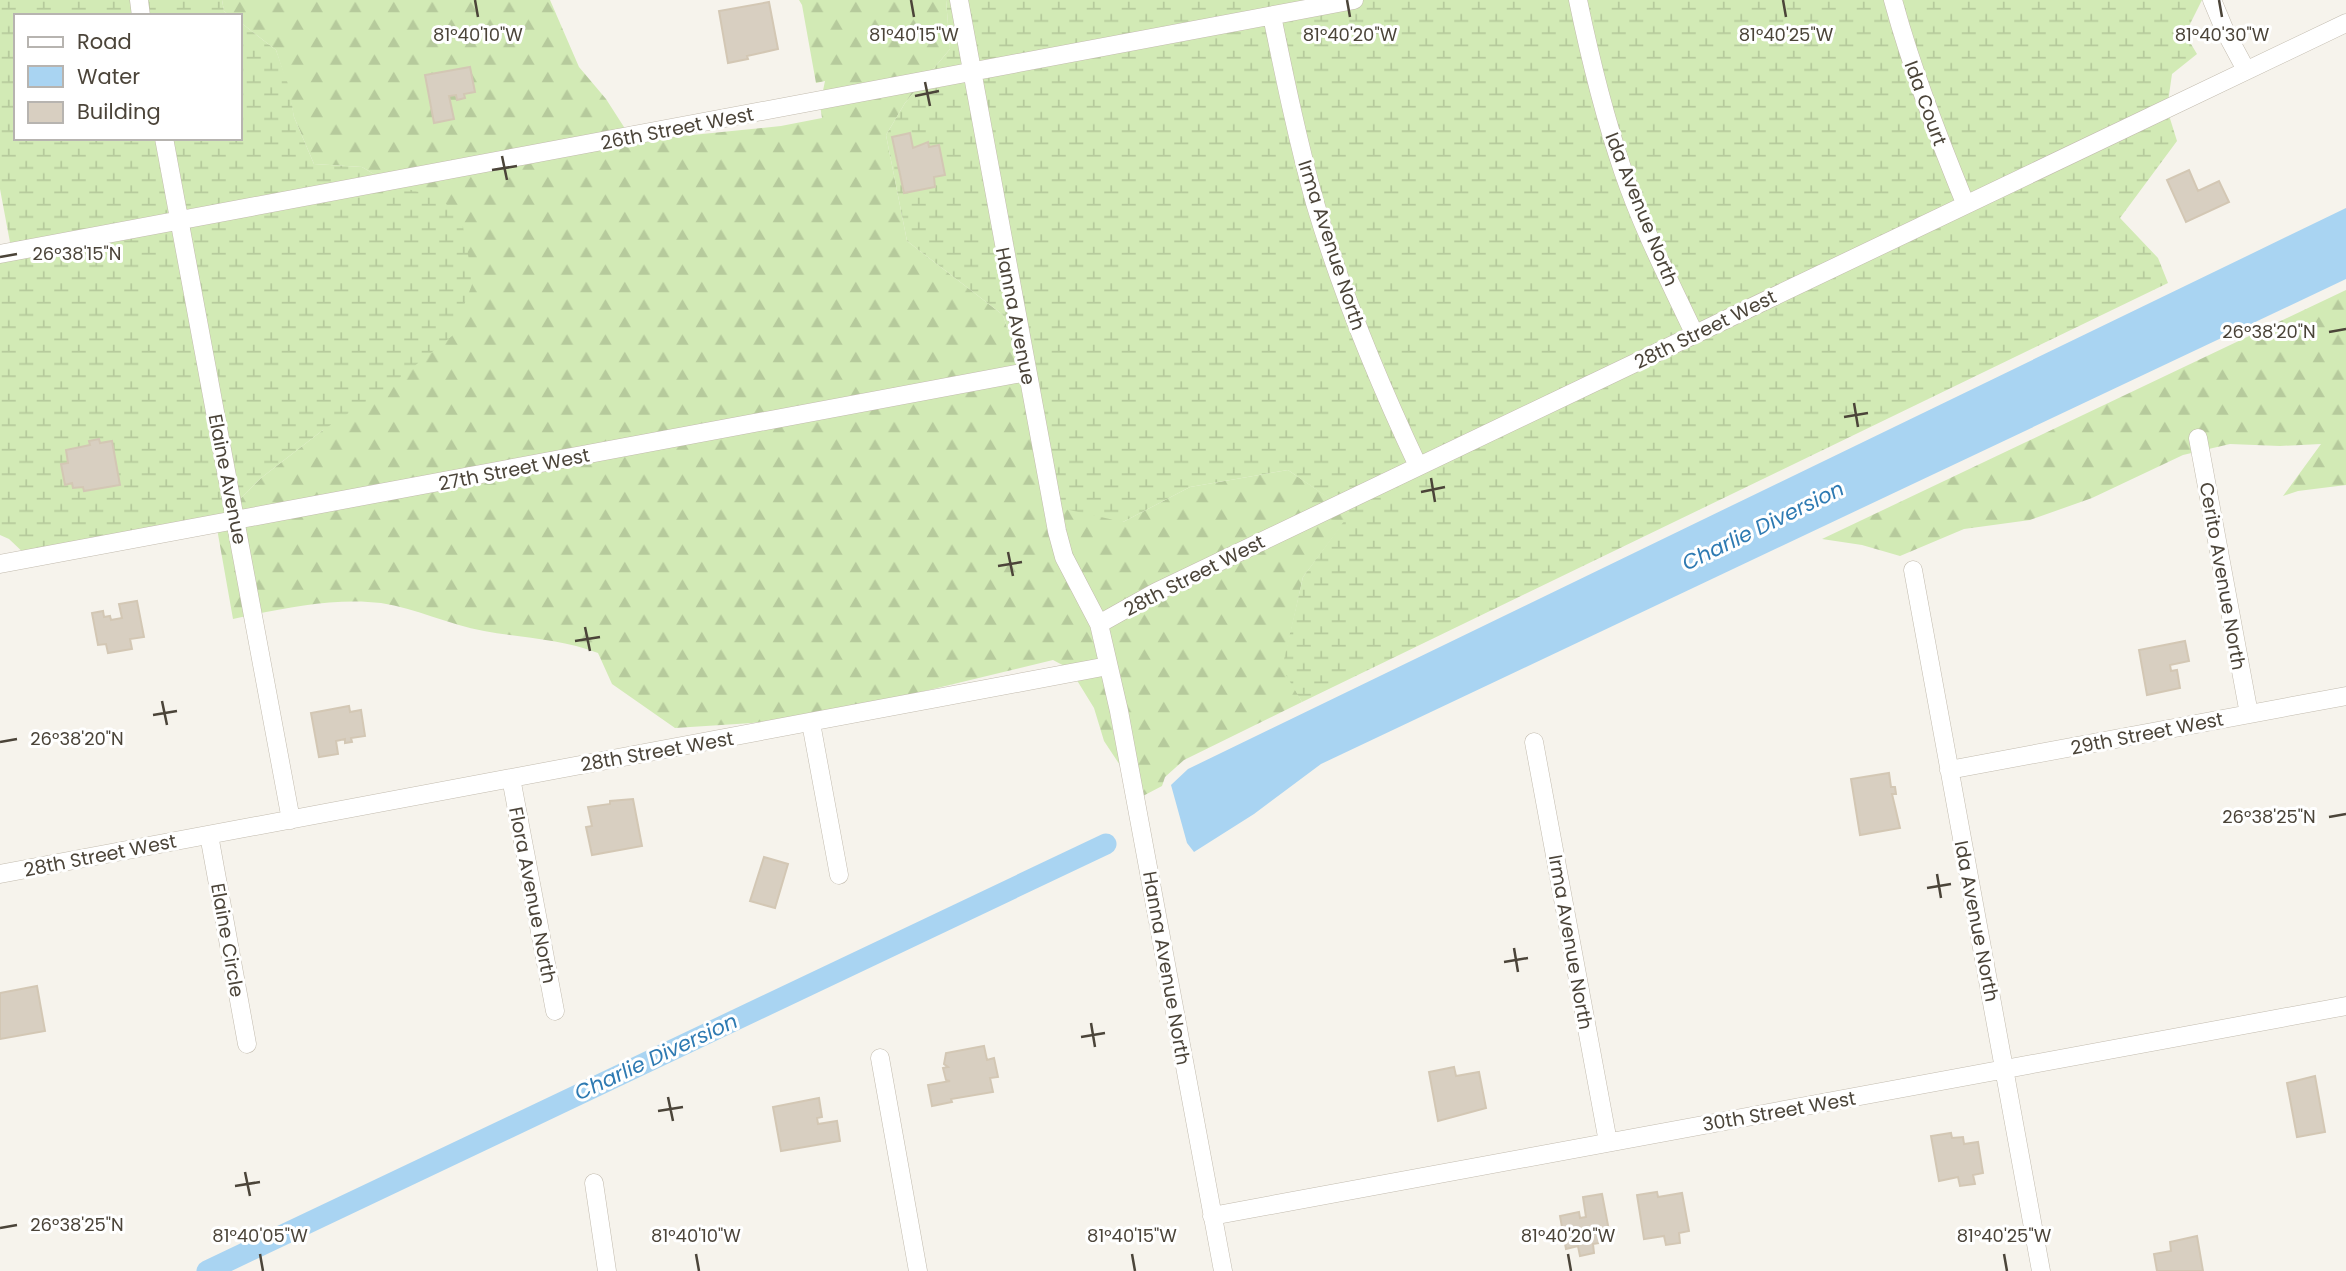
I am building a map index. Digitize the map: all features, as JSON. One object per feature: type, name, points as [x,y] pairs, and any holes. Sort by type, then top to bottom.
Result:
[{"type":"street","name":"Hanna Avenue","points":[[959,0],[1057,531],[1064,557],[1099,624]]},
{"type":"street","name":"26th Street West","points":[[0,254],[1354,0]]},
{"type":"street","name":"Ida Avenue North","points":[[1578,0],[1610,131],[1624,174],[1660,263],[1694,333]]},
{"type":"street","name":"Ida Court","points":[[1893,0],[1928,112],[1965,203]]},
{"type":"street","points":[[2211,0],[2224,31],[2246,70]]},
{"type":"street","name":"Irma Avenue North","points":[[1272,16],[1296,130],[1316,204],[1370,360],[1418,466]]},
{"type":"street","name":"28th Street West","points":[[1099,624],[1156,592],[2346,23]]},
{"type":"street","name":"Elaine Avenue","points":[[164,140],[291,820]]},
{"type":"street","name":"27th Street West","points":[[0,564],[1027,372]]},
{"type":"street","name":"Cerito Avenue North","points":[[2198,438],[2249,714]]},
{"type":"street","name":"Ida Avenue North","points":[[1913,570],[2042,1271]]},
{"type":"street","points":[[1099,624],[1108,666]]},
{"type":"street","name":"28th Street West","points":[[0,874],[1108,666]]},
{"type":"street","name":"Hanna Avenue North","points":[[1108,666],[1145,844],[1223,1271]]},
{"type":"street","name":"29th Street West","points":[[1949,770],[2346,696]]},
{"type":"street","points":[[811,723],[839,875]]},
{"type":"street","name":"Irma Avenue North","points":[[1534,742],[1608,1142]]},
{"type":"street","name":"Flora Avenue North","points":[[511,778],[555,1011]]},
{"type":"street","name":"Elaine Circle","points":[[209,835],[247,1044]]},
{"type":"street","name":"30th Street West","points":[[1212,1216],[2346,1006]]},
{"type":"street","points":[[880,1058],[918,1271]]},
{"type":"street","points":[[594,1183],[607,1271]]},
{"type":"green space","points":[[0,0],[222,0],[224,11],[228,14],[14,14],[14,140],[242,140],[242,24],[276,50],[289,87],[294,117],[314,164],[362,167],[394,186],[441,197],[463,227],[473,282],[452,336],[388,387],[323,430],[261,478],[216,523],[28,557],[9,539],[0,535],[0,255],[12,253],[0,189]]},
{"type":"green space","points":[[222,0],[550,0],[579,67],[606,99],[633,141],[781,126],[822,118],[820,105],[825,81],[816,83],[799,0],[946,0],[950,49],[905,103],[886,135],[907,241],[1003,315],[1024,380],[1123,522],[1190,487],[1288,470],[1351,513],[1303,577],[1283,667],[1302,702],[1184,760],[1165,777],[1162,786],[1141,797],[1104,741],[1094,708],[1070,669],[1053,660],[846,710],[752,723],[675,728],[612,684],[598,653],[570,645],[484,631],[381,603],[307,605],[233,619],[216,523],[261,478],[323,430],[394,186],[362,167],[314,164],[294,117],[276,50],[242,24],[242,14],[228,14],[224,11]]},
{"type":"green space","points":[[946,0],[2202,0],[2185,34],[2197,54],[2172,74],[2167,109],[2177,141],[2120,218],[2158,258],[2168,283],[1302,702],[1282,668],[1303,577],[1350,513],[1288,470],[1190,487],[1123,522],[1056,507],[1024,380],[1003,315],[907,241],[886,135],[905,103],[950,49]]},
{"type":"green space","points":[[2346,290],[2346,485],[2298,491],[2283,496],[2321,444],[2230,444],[2183,455],[2092,498],[2030,520],[1964,529],[1900,556],[1862,545],[1822,539]]},
{"type":"water","points":[[2346,208],[2346,279],[1321,764],[1254,814],[1194,852],[1187,843],[1171,785],[1188,769]]},
{"type":"building","points":[[769,2],[778,49],[728,63],[719,11]]},
{"type":"building","points":[[470,67],[475,92],[464,94],[465,98],[457,100],[456,95],[449,96],[454,119],[434,123],[425,75]]},
{"type":"building","points":[[910,133],[913,148],[928,142],[929,147],[939,145],[945,175],[934,177],[935,187],[904,193],[892,137]]},
{"type":"building","points":[[2189,170],[2198,191],[2219,181],[2229,202],[2186,222],[2167,180]]},
{"type":"building","points":[[99,439],[100,443],[112,441],[120,485],[84,491],[83,487],[73,488],[72,483],[65,485],[61,464],[68,463],[66,450],[90,445],[89,441]]},
{"type":"building","points":[[137,601],[144,637],[130,639],[132,649],[108,653],[106,644],[98,645],[92,613],[103,611],[104,617],[110,616],[111,620],[122,618],[119,604]]},
{"type":"building","points":[[2185,641],[2189,661],[2170,665],[2171,671],[2177,670],[2180,688],[2147,695],[2139,650]]},
{"type":"building","points":[[349,706],[350,712],[361,710],[365,736],[351,738],[352,742],[345,743],[345,739],[336,741],[338,754],[319,757],[311,713]]},
{"type":"building","points":[[1889,773],[1891,787],[1895,787],[1896,794],[1892,794],[1900,828],[1860,835],[1851,779]]},
{"type":"building","points":[[633,799],[642,846],[592,855],[586,827],[592,826],[588,807]]},
{"type":"building","points":[[764,857],[788,864],[775,908],[750,901]]},
{"type":"building","points":[[37,986],[45,1031],[0,1039],[0,993]]},
{"type":"building","points":[[984,1046],[987,1060],[994,1058],[998,1077],[990,1078],[993,1092],[951,1099],[952,1102],[932,1106],[928,1085],[950,1081],[946,1080],[943,1068],[948,1067],[944,1064],[946,1053]]},
{"type":"building","points":[[1454,1067],[1456,1076],[1479,1072],[1486,1108],[1438,1121],[1429,1072]]},
{"type":"building","points":[[2315,1076],[2325,1132],[2297,1137],[2287,1083]]},
{"type":"building","points":[[819,1098],[822,1117],[817,1118],[818,1124],[837,1121],[840,1141],[781,1151],[773,1107]]},
{"type":"building","points":[[1951,1133],[1952,1138],[1963,1137],[1964,1144],[1978,1142],[1983,1173],[1973,1175],[1975,1184],[1960,1186],[1958,1177],[1939,1181],[1931,1136]]},
{"type":"building","points":[[1657,1192],[1658,1197],[1682,1193],[1689,1231],[1679,1233],[1680,1243],[1666,1245],[1664,1236],[1644,1239],[1637,1195]]},
{"type":"building","points":[[1602,1194],[1611,1241],[1593,1244],[1594,1253],[1580,1256],[1578,1246],[1566,1249],[1560,1216],[1579,1212],[1580,1218],[1586,1217],[1583,1197]]},
{"type":"building","points":[[2197,1236],[2203,1271],[2157,1271],[2154,1254],[2171,1251],[2170,1242]]},
{"type":"waterway","name":"Charlie Diversion","points":[[207,1271],[1106,844]]}]
